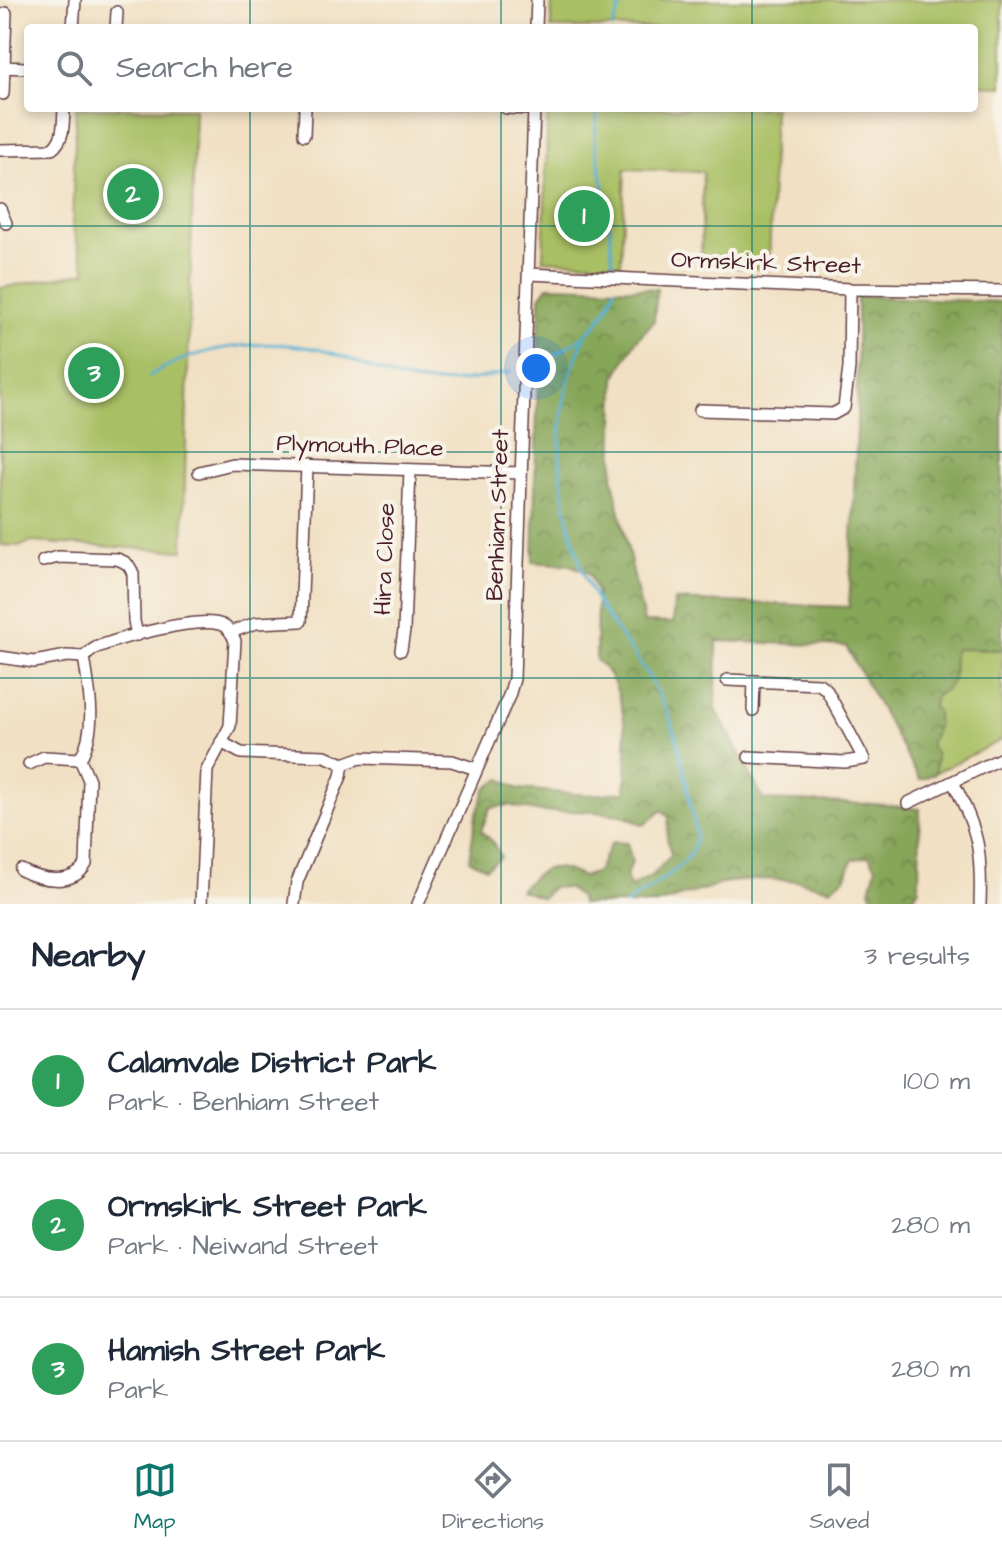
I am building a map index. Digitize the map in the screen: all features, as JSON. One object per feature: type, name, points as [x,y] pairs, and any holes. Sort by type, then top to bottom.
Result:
[{"type":"street","points":[[73,24],[75,0]]},
{"type":"street","points":[[536,24],[537,0]]},
{"type":"street","points":[[116,24],[117,12]]},
{"type":"street","points":[[3,94],[6,13]]},
{"type":"street","points":[[2,67],[24,68]]},
{"type":"street","points":[[0,150],[52,149],[58,144],[62,133],[64,112]]},
{"type":"street","points":[[304,135],[305,112]]},
{"type":"street","name":"Benhiam Street","points":[[418,904],[514,679],[534,112]]},
{"type":"street","points":[[0,209],[6,223]]},
{"type":"street","name":"Ormskirk Street","points":[[529,274],[850,289],[1002,291]]},
{"type":"street","points":[[700,410],[833,414],[844,408],[849,368],[850,289]]},
{"type":"street","name":"Plymouth Place","points":[[199,472],[232,464],[521,473]]},
{"type":"street","points":[[231,632],[256,623],[301,621],[307,466]]},
{"type":"street","name":"Hira Close","points":[[401,650],[410,470]]},
{"type":"street","points":[[43,561],[58,557],[125,562],[133,574],[137,635]]},
{"type":"street","points":[[0,657],[34,662],[67,656],[84,657],[96,647],[137,635],[207,622],[221,624],[231,632],[235,641],[233,710],[230,726],[207,770],[201,904]]},
{"type":"street","points":[[80,759],[88,746],[90,716],[84,657]]},
{"type":"street","points":[[727,680],[819,684],[826,689],[864,759],[845,762],[749,757]]},
{"type":"street","points":[[753,710],[754,681]]},
{"type":"street","points":[[221,742],[241,753],[325,756],[343,764],[360,758],[452,761],[476,769]]},
{"type":"street","points":[[29,764],[44,757],[80,759]]},
{"type":"street","points":[[908,803],[1002,758]]},
{"type":"street","points":[[21,870],[36,877],[70,879],[80,874],[86,864],[89,780],[80,759]]},
{"type":"street","points":[[294,904],[297,882],[341,776],[343,764]]},
{"type":"street","points":[[953,782],[978,839],[982,860],[980,904]]},
{"type":"green space","points":[[552,0],[1002,0],[1002,86],[978,85],[978,24],[551,24]]},
{"type":"green space","points":[[76,112],[195,112],[183,551],[30,542],[21,546],[0,545],[0,288],[86,272],[72,226]]},
{"type":"green space","points":[[548,112],[774,112],[769,269],[701,265],[703,172],[625,169],[621,264],[543,260]]},
{"type":"green space","points":[[548,286],[657,289],[654,321],[635,342],[615,378],[613,480],[644,622],[673,623],[674,600],[849,607],[857,428],[857,296],[1002,302],[1002,650],[955,649],[952,681],[934,699],[937,726],[930,745],[936,755],[936,773],[920,780],[846,646],[717,641],[716,709],[764,800],[920,809],[919,888],[909,904],[869,904],[873,899],[870,890],[876,867],[869,856],[852,860],[846,877],[830,889],[799,881],[767,879],[728,882],[656,904],[581,904],[580,898],[567,888],[552,887],[543,898],[520,890],[535,875],[548,868],[563,869],[583,877],[597,872],[612,842],[627,843],[632,862],[626,876],[630,887],[653,875],[671,855],[667,838],[669,817],[662,810],[644,825],[621,815],[585,811],[541,812],[508,805],[490,808],[481,831],[492,841],[501,857],[486,868],[469,860],[476,816],[486,788],[501,779],[519,789],[588,795],[625,792],[624,721],[615,685],[596,660],[597,594],[589,573],[570,565],[533,562],[540,297]]},
{"type":"green space","points":[[846,646],[1002,650],[1002,740],[920,780]]},
{"type":"waterway","points":[[614,24],[623,0]]},
{"type":"waterway","points":[[598,112],[595,140],[609,217],[613,266]]},
{"type":"waterway","points":[[537,364],[585,335],[603,315],[615,288]]},
{"type":"waterway","points":[[585,334],[569,380],[561,428],[561,476],[569,525],[589,587],[644,670],[667,712],[680,753],[696,831],[695,844],[687,858],[626,904]]},
{"type":"waterway","points":[[149,376],[169,365],[214,350],[262,344],[332,353],[413,381],[450,382],[510,372]]},
{"type":"place","name":"Ormskirk Street Park","points":[[133,194]]},
{"type":"place","name":"Calamvale District Park","points":[[584,216]]},
{"type":"place","name":"Hamish Street Park","points":[[94,373]]}]
